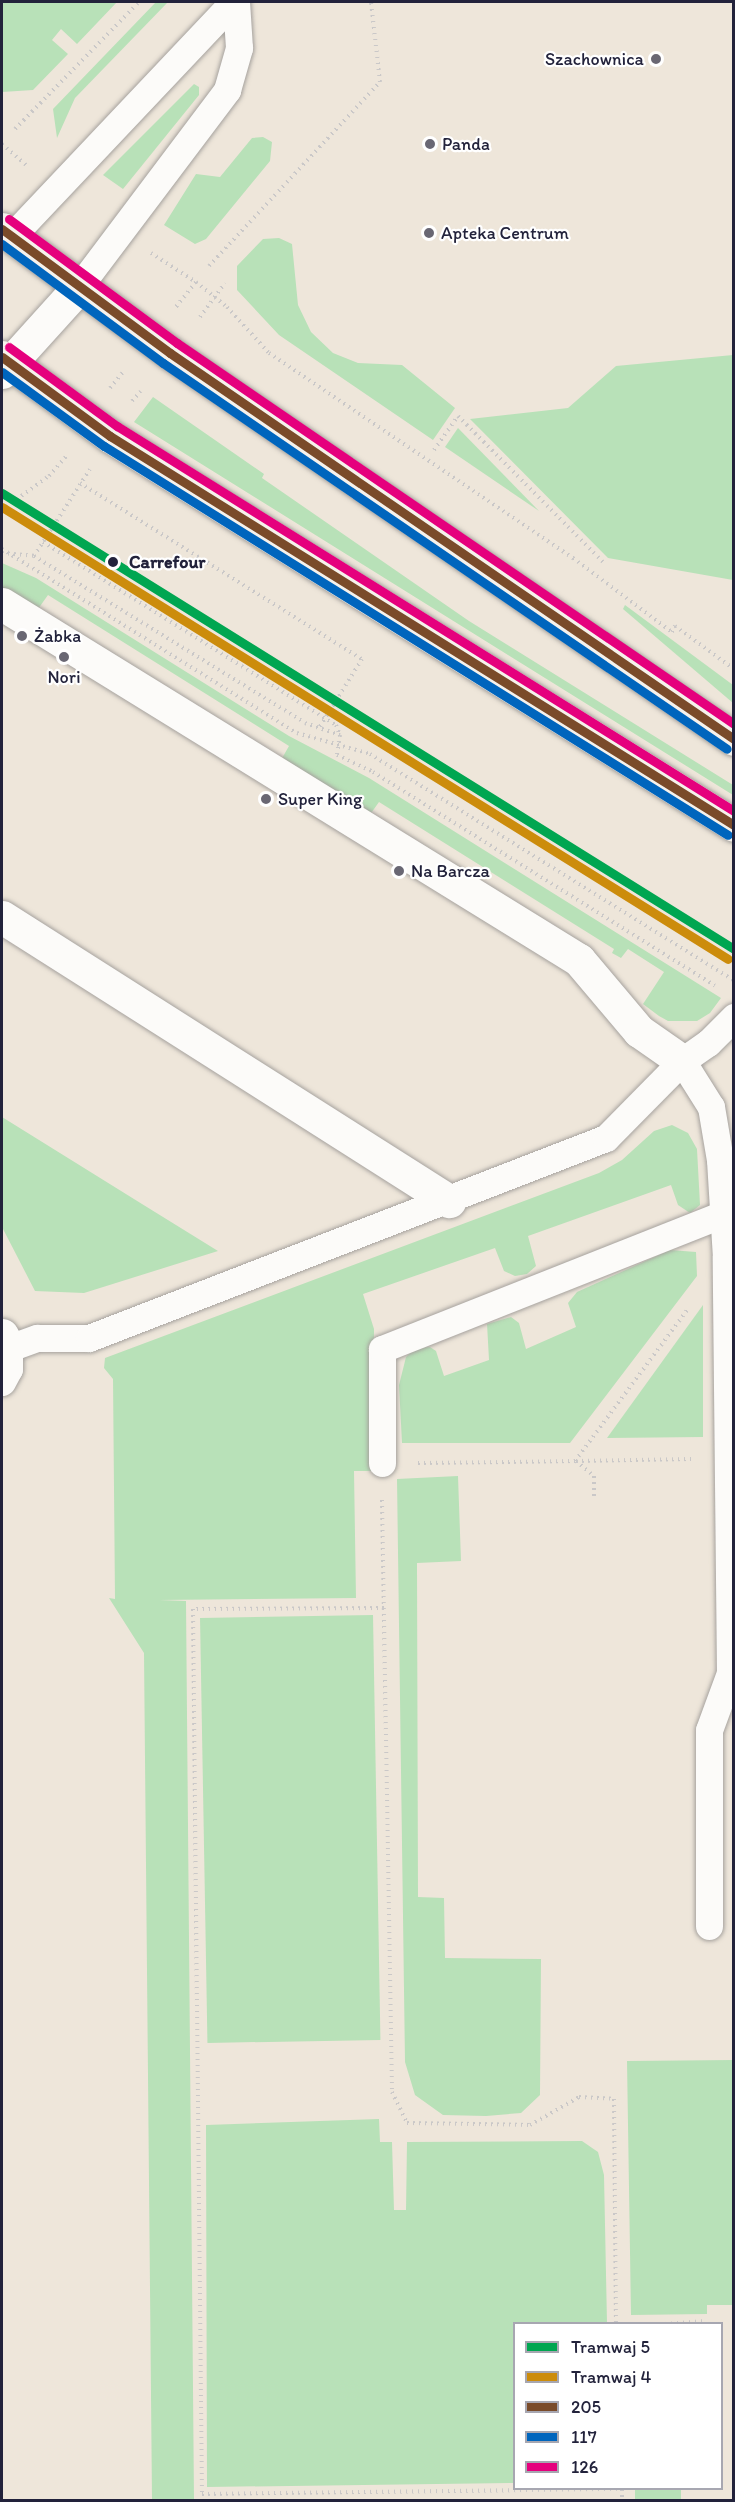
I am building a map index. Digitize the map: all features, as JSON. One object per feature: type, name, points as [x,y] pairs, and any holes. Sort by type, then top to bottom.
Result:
[{"type":"main road","points":[[5,238],[734,739]]},
{"type":"main road","points":[[4,364],[110,436],[734,825]]},
{"type":"street","points":[[4,364],[78,288]]},
{"type":"street","points":[[2,604],[579,960],[639,1031],[682,1061]]},
{"type":"street","points":[[2,917],[449,1201]]},
{"type":"lane","points":[[5,238],[234,2]]},
{"type":"lane","points":[[78,288],[227,90],[239,48],[234,2]]},
{"type":"lane","points":[[2,1382],[9,1370],[5,1342],[37,1338],[89,1338],[449,1201],[606,1138],[682,1061],[708,1043],[730,1005]]},
{"type":"lane","points":[[682,1061],[711,1107],[726,1258],[730,1673],[709,1730],[709,1926]]},
{"type":"lane","points":[[382,1463],[382,1349],[723,1214]]},
{"type":"path","points":[[15,129],[140,2]]},
{"type":"path","points":[[209,266],[380,82],[371,2]]},
{"type":"path","points":[[2,144],[20,160]]},
{"type":"path","points":[[163,261],[215,296],[269,353],[573,558],[672,632],[675,626],[734,669]]},
{"type":"path","points":[[181,301],[196,282]]},
{"type":"path","points":[[200,317],[225,283]]},
{"type":"path","points":[[434,450],[458,416],[604,563]]},
{"type":"path","points":[[2,510],[49,476],[73,447]]},
{"type":"path","points":[[34,556],[94,464]]},
{"type":"path","points":[[80,483],[362,659],[319,728]]},
{"type":"path","points":[[42,542],[336,725],[340,735],[337,755],[373,772],[730,1005]]},
{"type":"path","points":[[2,551],[297,733],[370,754],[734,980]]},
{"type":"path","points":[[10,554],[34,556],[319,728],[340,735]]},
{"type":"path","points":[[575,1461],[726,1258]]},
{"type":"path","points":[[616,2322],[614,2099],[579,2097],[530,2125],[407,2123],[392,2092],[382,1463],[727,1459]]},
{"type":"path","points":[[575,1461],[594,1476],[594,1500]]},
{"type":"path","points":[[384,1608],[193,1609],[202,2494],[538,2490]]},
{"type":"path","points":[[692,2322],[705,2321]]},
{"type":"green space","points":[[2,2],[117,2],[77,44],[61,29],[52,40],[68,54],[33,90],[2,92]]},
{"type":"green space","points":[[156,2],[168,2],[75,98],[57,138],[53,109]]},
{"type":"green space","points":[[194,84],[199,87],[199,95],[123,189],[103,175]]},
{"type":"green space","points":[[263,137],[272,142],[270,161],[206,239],[195,244],[164,225],[196,174],[220,177],[252,138]]},
{"type":"green space","points":[[279,238],[292,244],[298,305],[311,332],[333,353],[358,363],[402,365],[455,408],[433,440],[279,335],[237,290],[237,266],[263,239]]},
{"type":"green space","points":[[733,355],[733,580],[608,558],[470,419],[568,408],[616,366]]},
{"type":"green space","points":[[153,397],[264,474],[262,478],[469,621],[733,785],[733,795],[134,422]]},
{"type":"green space","points":[[458,428],[539,511],[445,447]]},
{"type":"green space","points":[[2,563],[36,578],[289,736],[369,778],[721,998],[710,1013],[697,1021],[668,1021],[659,1016],[643,1004],[664,972],[628,949],[621,958],[612,953],[614,949],[379,802],[369,816],[281,760],[289,746],[48,595],[38,609],[2,589]]},
{"type":"green space","points":[[625,605],[733,685],[733,703],[623,609]]},
{"type":"green space","points":[[2,1117],[218,1251],[84,1293],[35,1291],[2,1227]]},
{"type":"green space","points":[[672,1125],[688,1133],[697,1149],[700,1205],[690,1213],[678,1205],[671,1185],[528,1236],[536,1266],[527,1274],[515,1276],[504,1271],[495,1248],[363,1294],[374,1329],[373,1471],[354,1471],[356,1598],[159,1600],[186,1601],[194,2500],[152,2500],[144,1653],[109,1598],[115,1599],[113,1379],[104,1368],[105,1358],[599,1173],[622,1160],[654,1131]]},
{"type":"green space","points":[[670,1250],[696,1252],[697,1276],[570,1443],[402,1443],[399,1385],[406,1357],[415,1348],[430,1347],[436,1351],[444,1376],[489,1360],[487,1324],[511,1317],[519,1323],[526,1349],[576,1327],[568,1303],[577,1292]]},
{"type":"green space","points":[[703,1305],[703,1437],[607,1438]]},
{"type":"green space","points":[[458,1476],[461,1561],[417,1563],[418,1897],[444,1898],[445,1958],[541,1959],[540,2095],[521,2113],[486,2116],[443,2115],[415,2095],[405,2062],[397,1479]]},
{"type":"green space","points":[[373,1615],[380,2040],[207,2043],[200,1618]]},
{"type":"green space","points":[[733,2060],[733,2305],[707,2305],[707,2314],[631,2315],[627,2061]]},
{"type":"green space","points":[[379,2119],[380,2142],[392,2142],[394,2210],[406,2210],[407,2142],[582,2141],[598,2152],[604,2175],[607,2322],[513,2322],[513,2483],[207,2487],[206,2125]]},
{"type":"green space","points":[[635,2490],[681,2490],[681,2500],[635,2500]]},
{"type":"green space","points":[[610,2499],[610,2500],[432,2500]]},
{"type":"tram line","name":"5","points":[[2,493],[734,949]]},
{"type":"tram line","name":"4","points":[[2,507],[728,959]]},
{"type":"transit line","name":"126","points":[[9,219],[177,343],[734,724]]},
{"type":"transit line","name":"205","points":[[2,229],[170,353],[734,739]]},
{"type":"transit line","name":"117","points":[[2,244],[163,363],[727,749]]},
{"type":"transit line","name":"126","points":[[9,347],[117,426],[734,811]]},
{"type":"transit line","name":"205","points":[[2,357],[110,436],[734,825]]},
{"type":"transit line","name":"117","points":[[2,372],[104,446],[728,835]]},
{"type":"place","name":"Szachownica","points":[[656,59]]},
{"type":"place","name":"Panda","points":[[430,144]]},
{"type":"place","name":"Apteka Centrum","points":[[429,233]]},
{"type":"place","name":"Carrefour","points":[[113,562]]},
{"type":"place","name":"Żabka","points":[[22,636]]},
{"type":"place","name":"Nori","points":[[64,657]]},
{"type":"place","name":"Super King","points":[[266,799]]},
{"type":"place","name":"Na Barcza","points":[[399,871]]}]
